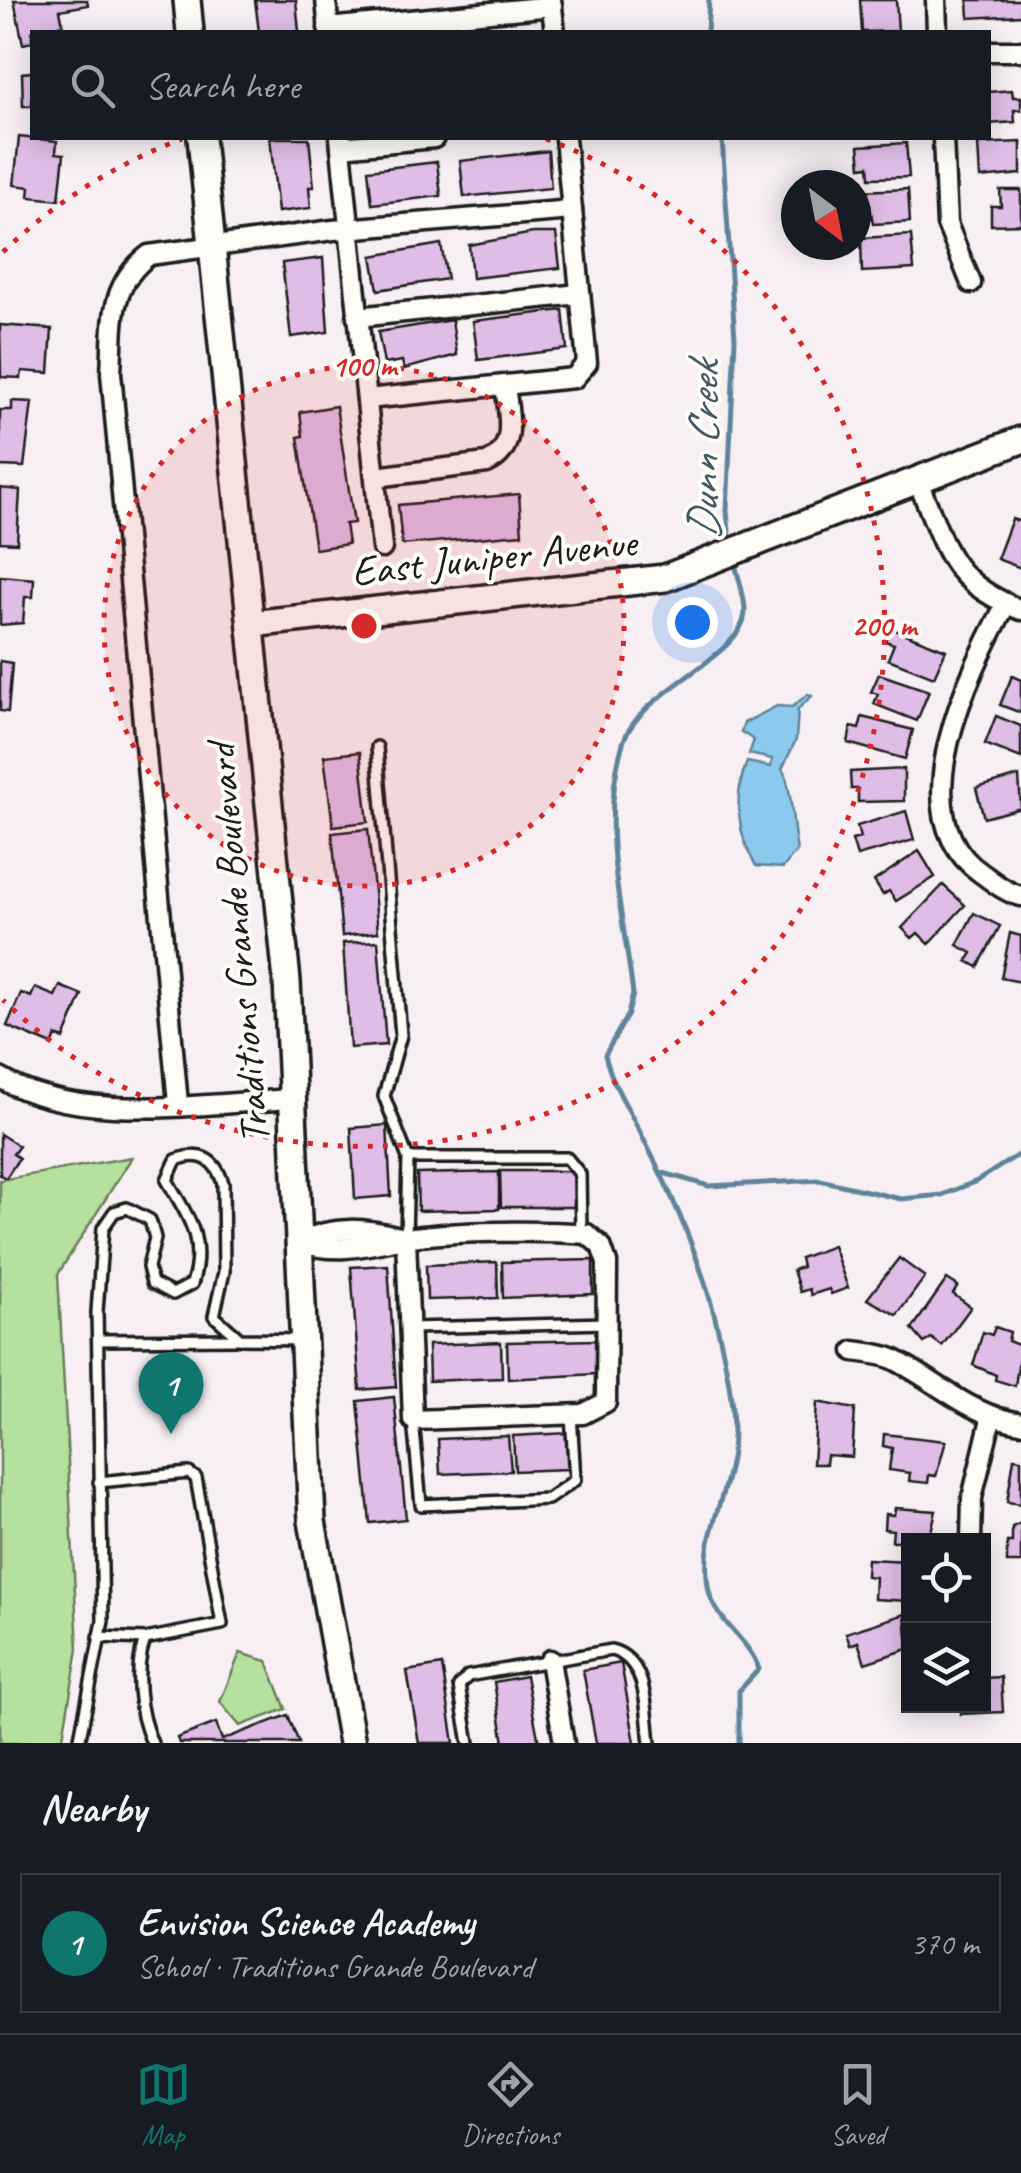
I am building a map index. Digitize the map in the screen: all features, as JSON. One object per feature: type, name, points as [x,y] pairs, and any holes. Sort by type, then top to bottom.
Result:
[{"type":"main road","points":[[186,0],[190,30]]},
{"type":"main road","name":"Traditions Grande Boulevard","points":[[201,140],[287,981],[312,1521],[352,1743]]},
{"type":"main road","name":"East Juniper Avenue","points":[[250,624],[601,588],[692,570],[1021,440]]},
{"type":"street","points":[[326,0],[328,30],[551,3],[554,30]]},
{"type":"street","points":[[936,0],[937,30]]},
{"type":"street","points":[[991,51],[1021,50]]},
{"type":"street","points":[[382,548],[340,142],[387,140]]},
{"type":"street","points":[[367,399],[574,378],[587,363],[565,140]]},
{"type":"street","points":[[943,140],[947,224],[971,283]]},
{"type":"street","points":[[178,1104],[111,374],[116,298],[129,270],[149,255],[349,229],[572,210]]},
{"type":"street","points":[[358,317],[580,294]]},
{"type":"street","points":[[376,477],[499,458],[510,435],[506,385]]},
{"type":"street","points":[[918,482],[940,543],[955,566],[981,591],[1013,607],[944,750],[941,800],[952,836],[970,865],[1021,896]]},
{"type":"street","points":[[0,1078],[38,1095],[76,1104],[294,1099]]},
{"type":"street","points":[[298,1242],[324,1250],[370,1248],[406,1238],[581,1233],[596,1240],[605,1253],[609,1395],[593,1413],[413,1420],[406,1238]]},
{"type":"street","points":[[854,1351],[891,1358],[946,1396],[991,1419],[1021,1423]]},
{"type":"street","points":[[971,1533],[972,1498],[991,1419]]},
{"type":"street","points":[[550,1660],[564,1743]]},
{"type":"lane","points":[[376,747],[400,1036],[384,1096],[408,1158],[406,1238]]},
{"type":"lane","points":[[79,1743],[103,1621],[98,1340],[103,1228],[114,1212],[128,1208],[150,1220],[154,1238],[148,1266],[152,1283],[173,1294],[192,1284],[198,1243],[192,1217],[167,1180],[176,1160],[194,1153],[218,1169],[223,1183],[224,1272],[214,1316],[240,1339]]},
{"type":"lane","points":[[408,1158],[567,1158],[580,1174],[581,1233]]},
{"type":"lane","points":[[410,1328],[608,1323]]},
{"type":"lane","points":[[98,1340],[301,1340]]},
{"type":"lane","points":[[413,1420],[422,1505],[548,1499],[565,1491],[574,1480],[571,1414]]},
{"type":"lane","points":[[99,1482],[189,1473],[201,1484],[222,1624],[145,1639],[99,1637]]},
{"type":"lane","points":[[145,1639],[139,1656],[140,1695],[152,1743]]},
{"type":"lane","points":[[470,1743],[460,1686],[468,1676],[611,1650],[626,1654],[642,1685],[650,1743]]},
{"type":"green space","points":[[132,1157],[58,1274],[78,1649],[62,1743],[0,1743],[0,1180]]},
{"type":"green space","points":[[240,1653],[267,1661],[286,1709],[240,1726],[220,1702]]},
{"type":"water","points":[[808,694],[812,696],[798,709],[796,740],[782,769],[790,795],[797,850],[783,868],[756,866],[741,828],[740,788],[747,762],[771,767],[772,759],[749,754],[754,740],[741,732],[744,723],[777,706],[792,707]]},
{"type":"building","points":[[14,0],[87,0],[88,5],[60,10],[63,25],[55,30],[30,30],[30,42],[23,44]]},
{"type":"building","points":[[255,0],[296,0],[299,30],[259,30]]},
{"type":"building","points":[[860,0],[896,0],[898,30],[862,30]]},
{"type":"building","points":[[968,0],[1021,0],[1021,15],[969,18]]},
{"type":"building","points":[[30,72],[30,106],[23,106],[22,73]]},
{"type":"building","points":[[1012,90],[1013,97],[1021,97],[1021,110],[1014,110],[1015,122],[991,124],[991,92]]},
{"type":"building","points":[[19,137],[57,141],[56,153],[64,154],[59,200],[29,197],[30,187],[14,185]]},
{"type":"building","points":[[270,140],[309,140],[314,187],[309,187],[311,208],[278,212]]},
{"type":"building","points":[[1021,142],[1021,174],[980,178],[978,144]]},
{"type":"building","points":[[906,143],[909,177],[871,178],[869,166],[861,167],[859,146]]},
{"type":"building","points":[[548,151],[551,188],[464,197],[460,161]]},
{"type":"building","points":[[437,162],[441,196],[372,204],[368,170]]},
{"type":"building","points":[[908,189],[910,222],[873,224],[871,191]]},
{"type":"building","points":[[1000,190],[1021,190],[1021,224],[991,225],[991,206],[1001,206]]},
{"type":"building","points":[[533,233],[556,233],[560,268],[472,278],[469,245]]},
{"type":"building","points":[[911,235],[914,269],[862,272],[862,260],[871,260],[871,237]]},
{"type":"building","points":[[441,244],[447,279],[378,290],[372,256]]},
{"type":"building","points":[[323,258],[328,332],[291,337],[282,263]]},
{"type":"building","points":[[563,310],[567,349],[478,360],[473,321]]},
{"type":"building","points":[[452,320],[457,355],[404,369],[402,361],[384,364],[378,332]]},
{"type":"building","points":[[0,325],[52,329],[49,373],[22,371],[21,378],[1,377]]},
{"type":"building","points":[[12,401],[32,402],[24,467],[0,466],[0,410],[12,410]]},
{"type":"building","points":[[336,406],[354,523],[345,524],[348,544],[315,549],[298,437],[303,436],[300,412]]},
{"type":"building","points":[[0,488],[20,490],[17,543],[0,542]]},
{"type":"building","points":[[519,494],[522,534],[402,545],[398,505]]},
{"type":"building","points":[[1012,519],[1021,522],[1021,568],[997,559]]},
{"type":"building","points":[[0,576],[34,579],[33,597],[25,597],[23,623],[0,625]]},
{"type":"building","points":[[890,628],[946,650],[934,677],[888,659],[894,644],[885,641]]},
{"type":"building","points":[[0,661],[12,663],[8,712],[0,711]]},
{"type":"building","points":[[879,674],[929,691],[917,721],[874,704],[878,694],[871,692]]},
{"type":"building","points":[[1012,676],[1021,680],[1021,713],[1000,705]]},
{"type":"building","points":[[996,716],[1021,726],[1021,758],[985,744]]},
{"type":"building","points":[[862,717],[913,730],[905,759],[848,743],[851,727],[859,729]]},
{"type":"building","points":[[360,752],[368,822],[333,826],[324,756]]},
{"type":"building","points":[[904,769],[904,801],[858,802],[858,789],[851,789],[850,772]]},
{"type":"building","points":[[1019,776],[1021,808],[984,818],[976,788]]},
{"type":"building","points":[[906,811],[914,840],[857,856],[852,840],[860,838],[857,826]]},
{"type":"building","points":[[368,829],[378,932],[342,936],[332,833]]},
{"type":"building","points":[[919,851],[935,877],[896,901],[889,891],[883,895],[874,881]]},
{"type":"building","points":[[943,885],[965,905],[929,944],[918,933],[912,938],[902,928]]},
{"type":"building","points":[[974,913],[1000,926],[978,967],[967,961],[972,953],[957,945]]},
{"type":"building","points":[[1010,933],[1021,936],[1021,982],[1001,978]]},
{"type":"building","points":[[378,941],[386,1045],[350,1048],[343,943]]},
{"type":"building","points":[[60,986],[82,995],[64,1039],[56,1036],[52,1045],[7,1026],[21,993],[31,997],[35,988],[55,996]]},
{"type":"building","points":[[387,1125],[391,1196],[355,1199],[351,1128]]},
{"type":"building","points":[[0,1134],[19,1146],[13,1154],[19,1158],[6,1178],[0,1175]]},
{"type":"building","points":[[500,1171],[577,1171],[577,1207],[501,1207]]},
{"type":"building","points":[[499,1172],[499,1209],[418,1211],[417,1174]]},
{"type":"building","points":[[833,1246],[848,1288],[831,1294],[829,1289],[811,1295],[809,1289],[800,1292],[793,1270],[802,1267],[800,1258]]},
{"type":"building","points":[[899,1258],[925,1277],[897,1315],[867,1299]]},
{"type":"building","points":[[593,1260],[593,1294],[503,1298],[502,1262]]},
{"type":"building","points":[[497,1262],[498,1298],[427,1300],[426,1265]]},
{"type":"building","points":[[388,1265],[396,1387],[360,1390],[351,1267]]},
{"type":"building","points":[[947,1279],[958,1286],[953,1294],[971,1307],[942,1346],[931,1338],[924,1343],[912,1329]]},
{"type":"building","points":[[995,1327],[1010,1332],[1008,1341],[1021,1346],[1015,1386],[995,1380],[996,1375],[973,1365],[983,1332],[992,1335]]},
{"type":"building","points":[[596,1340],[596,1374],[508,1379],[507,1342]]},
{"type":"building","points":[[501,1342],[502,1378],[429,1381],[428,1345]]},
{"type":"building","points":[[394,1397],[406,1519],[370,1523],[358,1401]]},
{"type":"building","points":[[817,1402],[855,1409],[852,1457],[827,1455],[826,1464],[813,1464]]},
{"type":"building","points":[[568,1433],[569,1469],[515,1471],[513,1436]]},
{"type":"building","points":[[884,1434],[946,1441],[936,1476],[929,1475],[928,1483],[909,1481],[910,1473],[889,1470],[892,1448],[883,1446]]},
{"type":"building","points":[[508,1436],[511,1471],[440,1474],[438,1439]]},
{"type":"building","points":[[1014,1458],[1021,1459],[1021,1504],[1007,1502]]},
{"type":"building","points":[[895,1508],[936,1511],[931,1533],[901,1533],[901,1541],[892,1541],[893,1530],[884,1529],[885,1514],[894,1515]]},
{"type":"building","points":[[1021,1523],[1021,1563],[1007,1563],[1012,1527]]},
{"type":"building","points":[[867,1559],[901,1561],[901,1601],[874,1599],[875,1577],[866,1576]]},
{"type":"building","points":[[901,1615],[901,1651],[865,1663],[858,1642],[850,1645],[846,1633]]},
{"type":"building","points":[[621,1663],[635,1743],[596,1743],[583,1670]]},
{"type":"building","points":[[442,1665],[454,1743],[419,1743],[407,1671]]},
{"type":"building","points":[[526,1676],[539,1743],[504,1743],[494,1682]]},
{"type":"building","points":[[1001,1677],[1003,1712],[991,1713],[991,1678]]},
{"type":"building","points":[[288,1715],[299,1743],[179,1743],[177,1738],[216,1723],[222,1740]]},
{"type":"waterway","name":"Dunn Creek","points":[[707,30],[709,0]]},
{"type":"waterway","name":"Dunn Creek","points":[[722,140],[735,339],[727,511],[730,543]]},
{"type":"waterway","name":"Dunn Creek","points":[[734,559],[745,605],[740,628],[728,644],[648,707],[623,743],[616,774],[613,837],[633,994],[628,1014],[605,1055],[616,1087],[686,1232],[712,1305],[725,1359],[732,1406],[732,1451],[711,1534],[707,1568],[711,1598],[759,1669],[739,1691],[739,1743]]},
{"type":"waterway","points":[[660,1172],[709,1186],[820,1180],[901,1199],[942,1195],[977,1181],[1021,1153]]},
{"type":"place","name":"Envision Science Academy","points":[[171,1434]]}]
